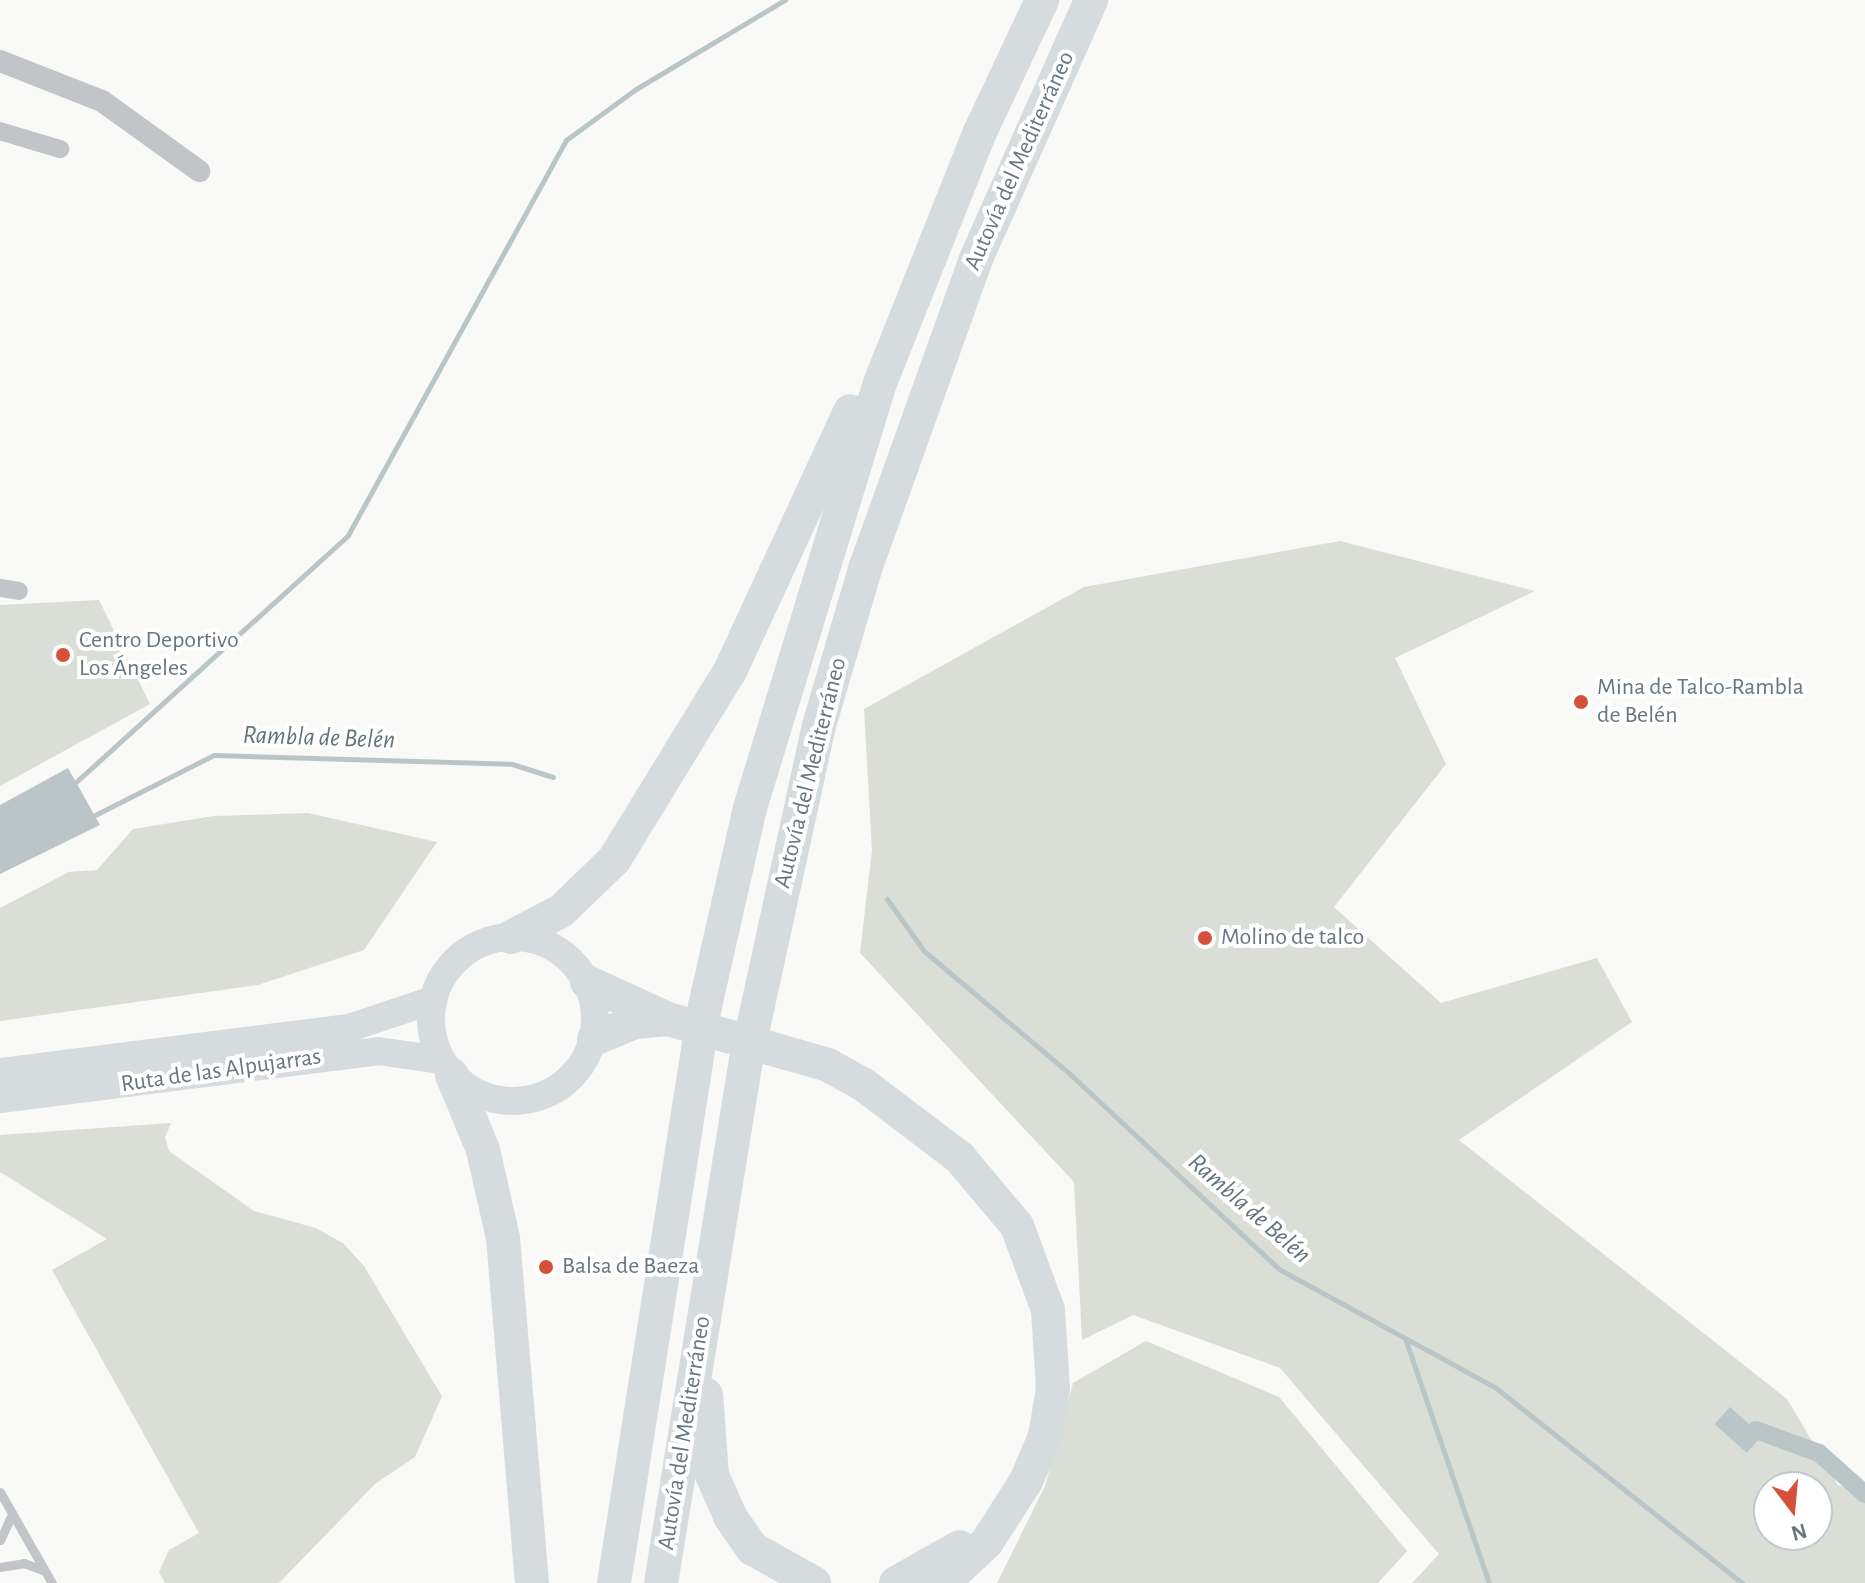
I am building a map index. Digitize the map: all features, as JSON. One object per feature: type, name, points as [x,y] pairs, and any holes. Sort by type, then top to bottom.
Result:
[{"type":"highway","name":"Autovía del Mediterráneo","points":[[614,1583],[705,1006],[750,808],[805,615],[922,274],[1042,0]]},
{"type":"highway","name":"Autovía del Mediterráneo","points":[[661,1583],[746,1060],[818,729],[865,569],[975,261],[1091,0]]},
{"type":"highway","points":[[511,937],[561,911],[614,860],[731,669],[891,314],[922,274]]},
{"type":"highway","points":[[587,982],[668,1019],[828,1065],[864,1085],[960,1158],[1017,1226],[1048,1310],[1053,1389],[1045,1436],[1005,1513],[973,1558],[943,1583]]},
{"type":"highway","points":[[594,1039],[635,1022],[668,1019]]},
{"type":"highway","points":[[447,1068],[483,1150],[503,1238],[532,1583]]},
{"type":"highway","points":[[701,1325],[712,1475],[753,1549],[782,1571],[814,1583]]},
{"type":"highway","points":[[896,1583],[939,1563],[1005,1513]]},
{"type":"main road","points":[[511,937],[548,944],[587,982],[594,1039],[569,1080],[526,1101],[478,1094],[447,1068],[431,1031],[433,1000],[456,960],[481,943],[511,937]]},
{"type":"main road","name":"Ruta de las Alpujarras","points":[[0,1072],[349,1028],[433,1000]]},
{"type":"main road","name":"Ruta de las Alpujarras","points":[[0,1099],[378,1051],[447,1068]]},
{"type":"street","points":[[0,61],[102,101],[199,171]]},
{"type":"street","points":[[0,131],[60,149]]},
{"type":"street","points":[[0,588],[19,591]]},
{"type":"lane","points":[[0,1492],[52,1583]]},
{"type":"lane","points":[[0,1540],[12,1514]]},
{"type":"lane","points":[[0,1567],[24,1563],[45,1571]]},
{"type":"shaded area","points":[[1340,541],[1535,591],[1395,658],[1446,764],[1334,907],[1441,1003],[1597,958],[1632,1022],[1459,1140],[1787,1399],[1830,1471],[1753,1471],[1753,1551],[1833,1551],[1833,1477],[1838,1485],[1865,1492],[1865,1583],[1412,1583],[1439,1554],[1280,1368],[1133,1315],[1082,1340],[1074,1182],[860,953],[872,850],[864,709],[1084,587]]},
{"type":"shaded area","name":"Centro Deportivo Los Ángeles","points":[[99,600],[150,704],[0,786],[0,605]]},
{"type":"shaded area","points":[[68,768],[100,825],[0,874],[0,805]]},
{"type":"shaded area","points":[[308,813],[437,842],[364,950],[258,985],[0,1021],[0,908],[69,872],[97,870],[133,829],[214,816]]},
{"type":"shaded area","points":[[171,1123],[165,1137],[169,1151],[254,1211],[316,1228],[344,1244],[364,1266],[442,1396],[415,1457],[375,1484],[279,1583],[165,1583],[159,1572],[169,1550],[199,1533],[52,1270],[107,1239],[0,1172],[0,1135]]},
{"type":"shaded area","points":[[1146,1341],[1279,1397],[1407,1551],[1378,1583],[997,1583],[1045,1486],[1073,1383]]},
{"type":"shaded area","points":[[1730,1407],[1762,1436],[1747,1453],[1715,1424]]},
{"type":"waterway","points":[[76,782],[348,535],[566,140],[636,89],[785,0]]},
{"type":"waterway","name":"Rambla de Belén","points":[[95,815],[214,755],[512,764],[553,777]]},
{"type":"waterway","name":"Rambla de Belén","points":[[887,899],[924,951],[1071,1075],[1279,1269],[1496,1388],[1742,1583]]},
{"type":"waterway","points":[[1405,1338],[1489,1583]]},
{"type":"waterway","points":[[1756,1430],[1819,1453],[1865,1494]]},
{"type":"place","name":"Centro Deportivo Los Ángeles","points":[[63,655]]},
{"type":"place","name":"Mina de Talco-Rambla de Belén","points":[[1581,702]]},
{"type":"place","name":"Molino de talco","points":[[1205,938]]},
{"type":"place","name":"Balsa de Baeza","points":[[546,1267]]}]
